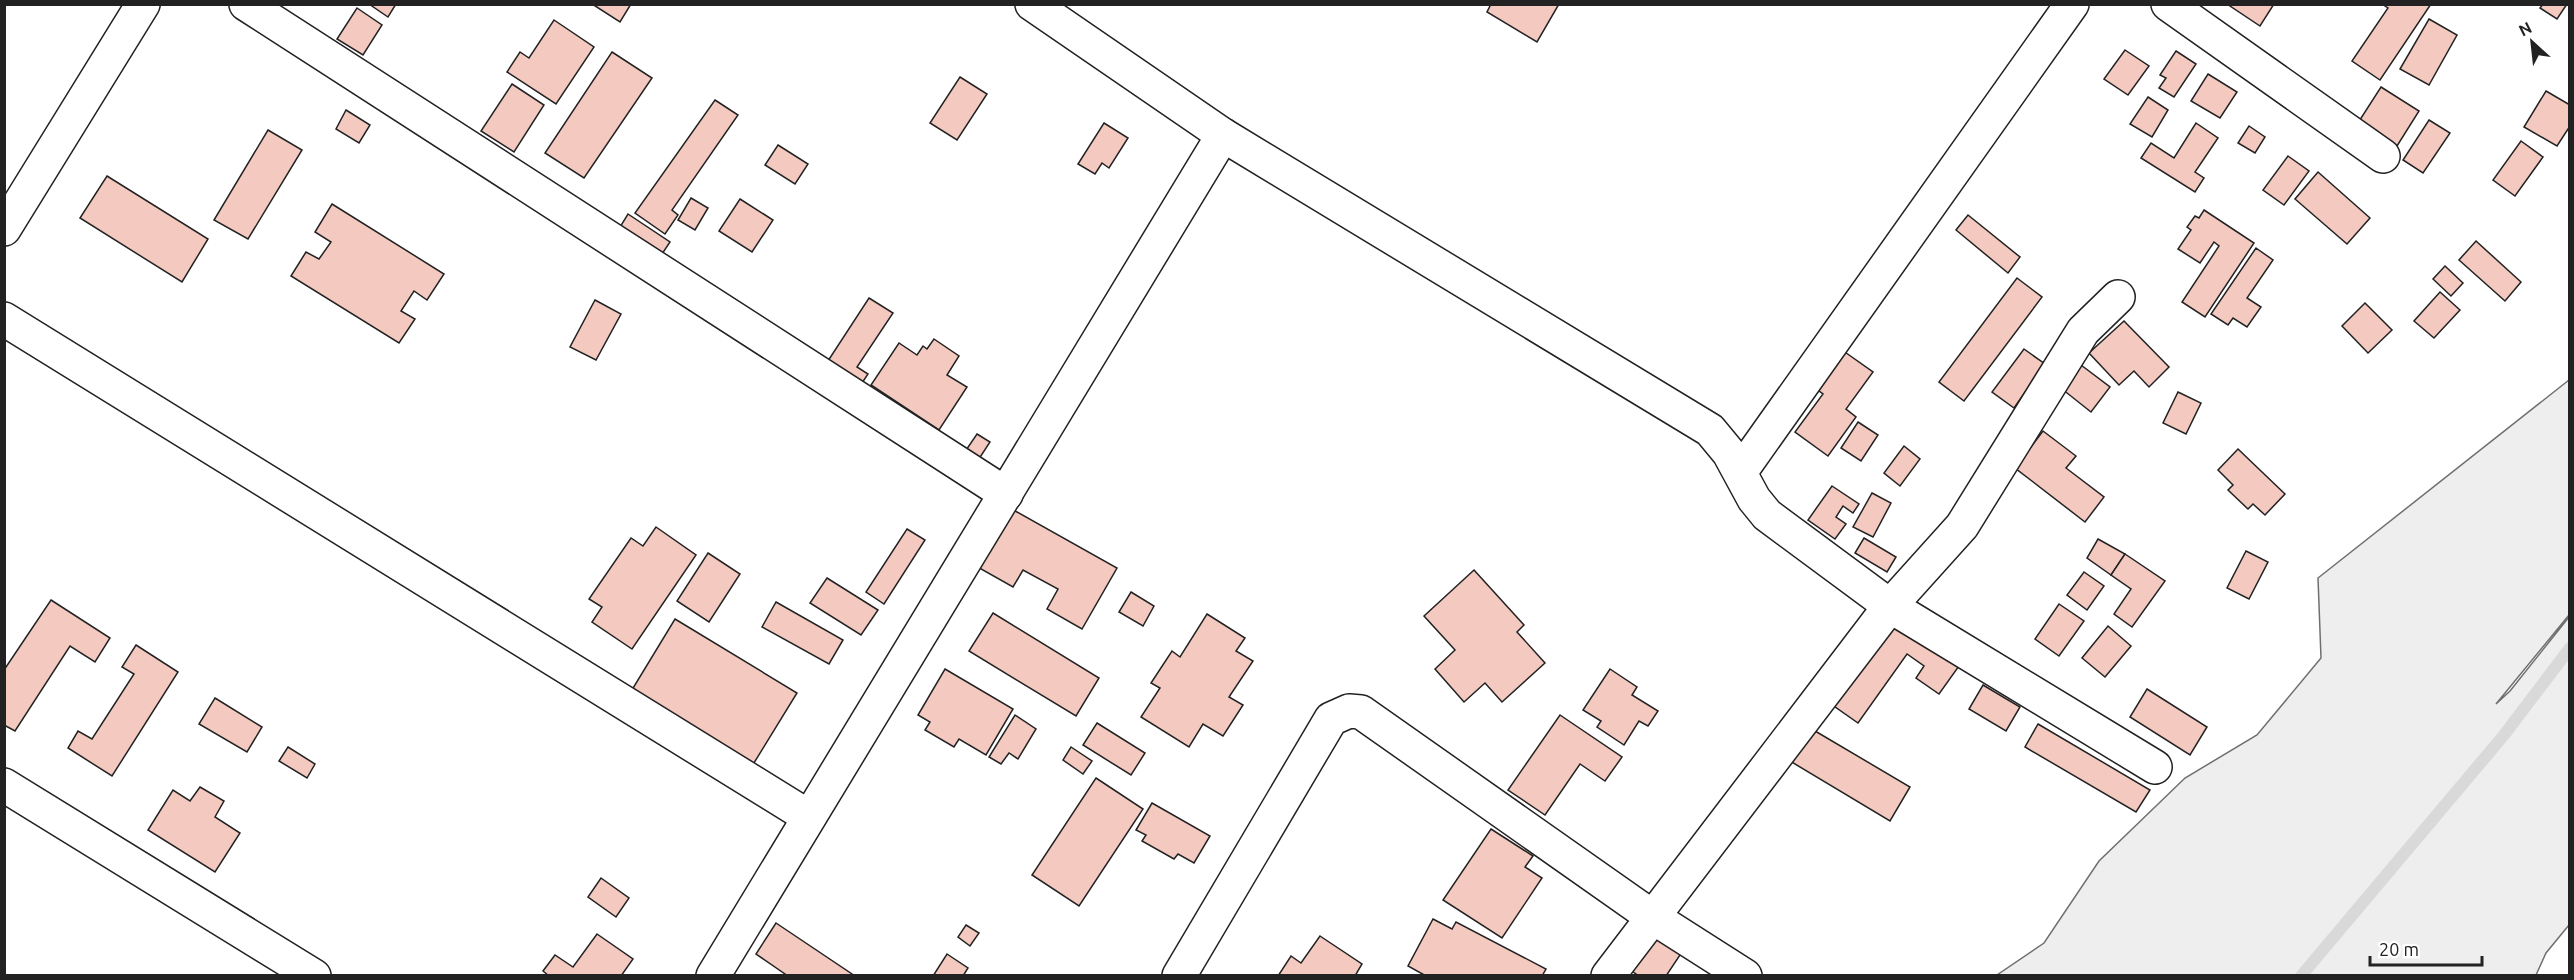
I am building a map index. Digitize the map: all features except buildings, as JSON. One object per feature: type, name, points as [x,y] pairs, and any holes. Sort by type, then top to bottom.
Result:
[{"type":"street","points":[[4,229],[143,4]]},
{"type":"street","points":[[246,4],[1006,494]]},
{"type":"street","points":[[1032,4],[1223,135],[1710,430],[1742,471],[1754,499],[1767,515],[1890,606],[2155,767]]},
{"type":"street","points":[[1742,471],[2072,4]]},
{"type":"street","points":[[2168,4],[2384,156]]},
{"type":"street","points":[[713,975],[1223,135]]},
{"type":"street","points":[[1608,975],[1890,606],[1962,526],[2083,332],[2118,297]]},
{"type":"street","points":[[4,319],[809,817]]},
{"type":"street","points":[[1179,975],[1331,719],[1348,711],[1362,711],[1651,916],[1745,975]]},
{"type":"street","points":[[4,785],[314,975]]},
{"type":"shaded area","points":[[2569,380],[2569,615],[2496,704],[2510,691],[2569,617],[2569,925],[2546,953],[2536,975],[1997,975],[2044,943],[2099,861],[2185,778],[2257,735],[2321,658],[2318,578]]},
{"type":"waterway","points":[[2301,976],[2504,735],[2570,648]]}]
